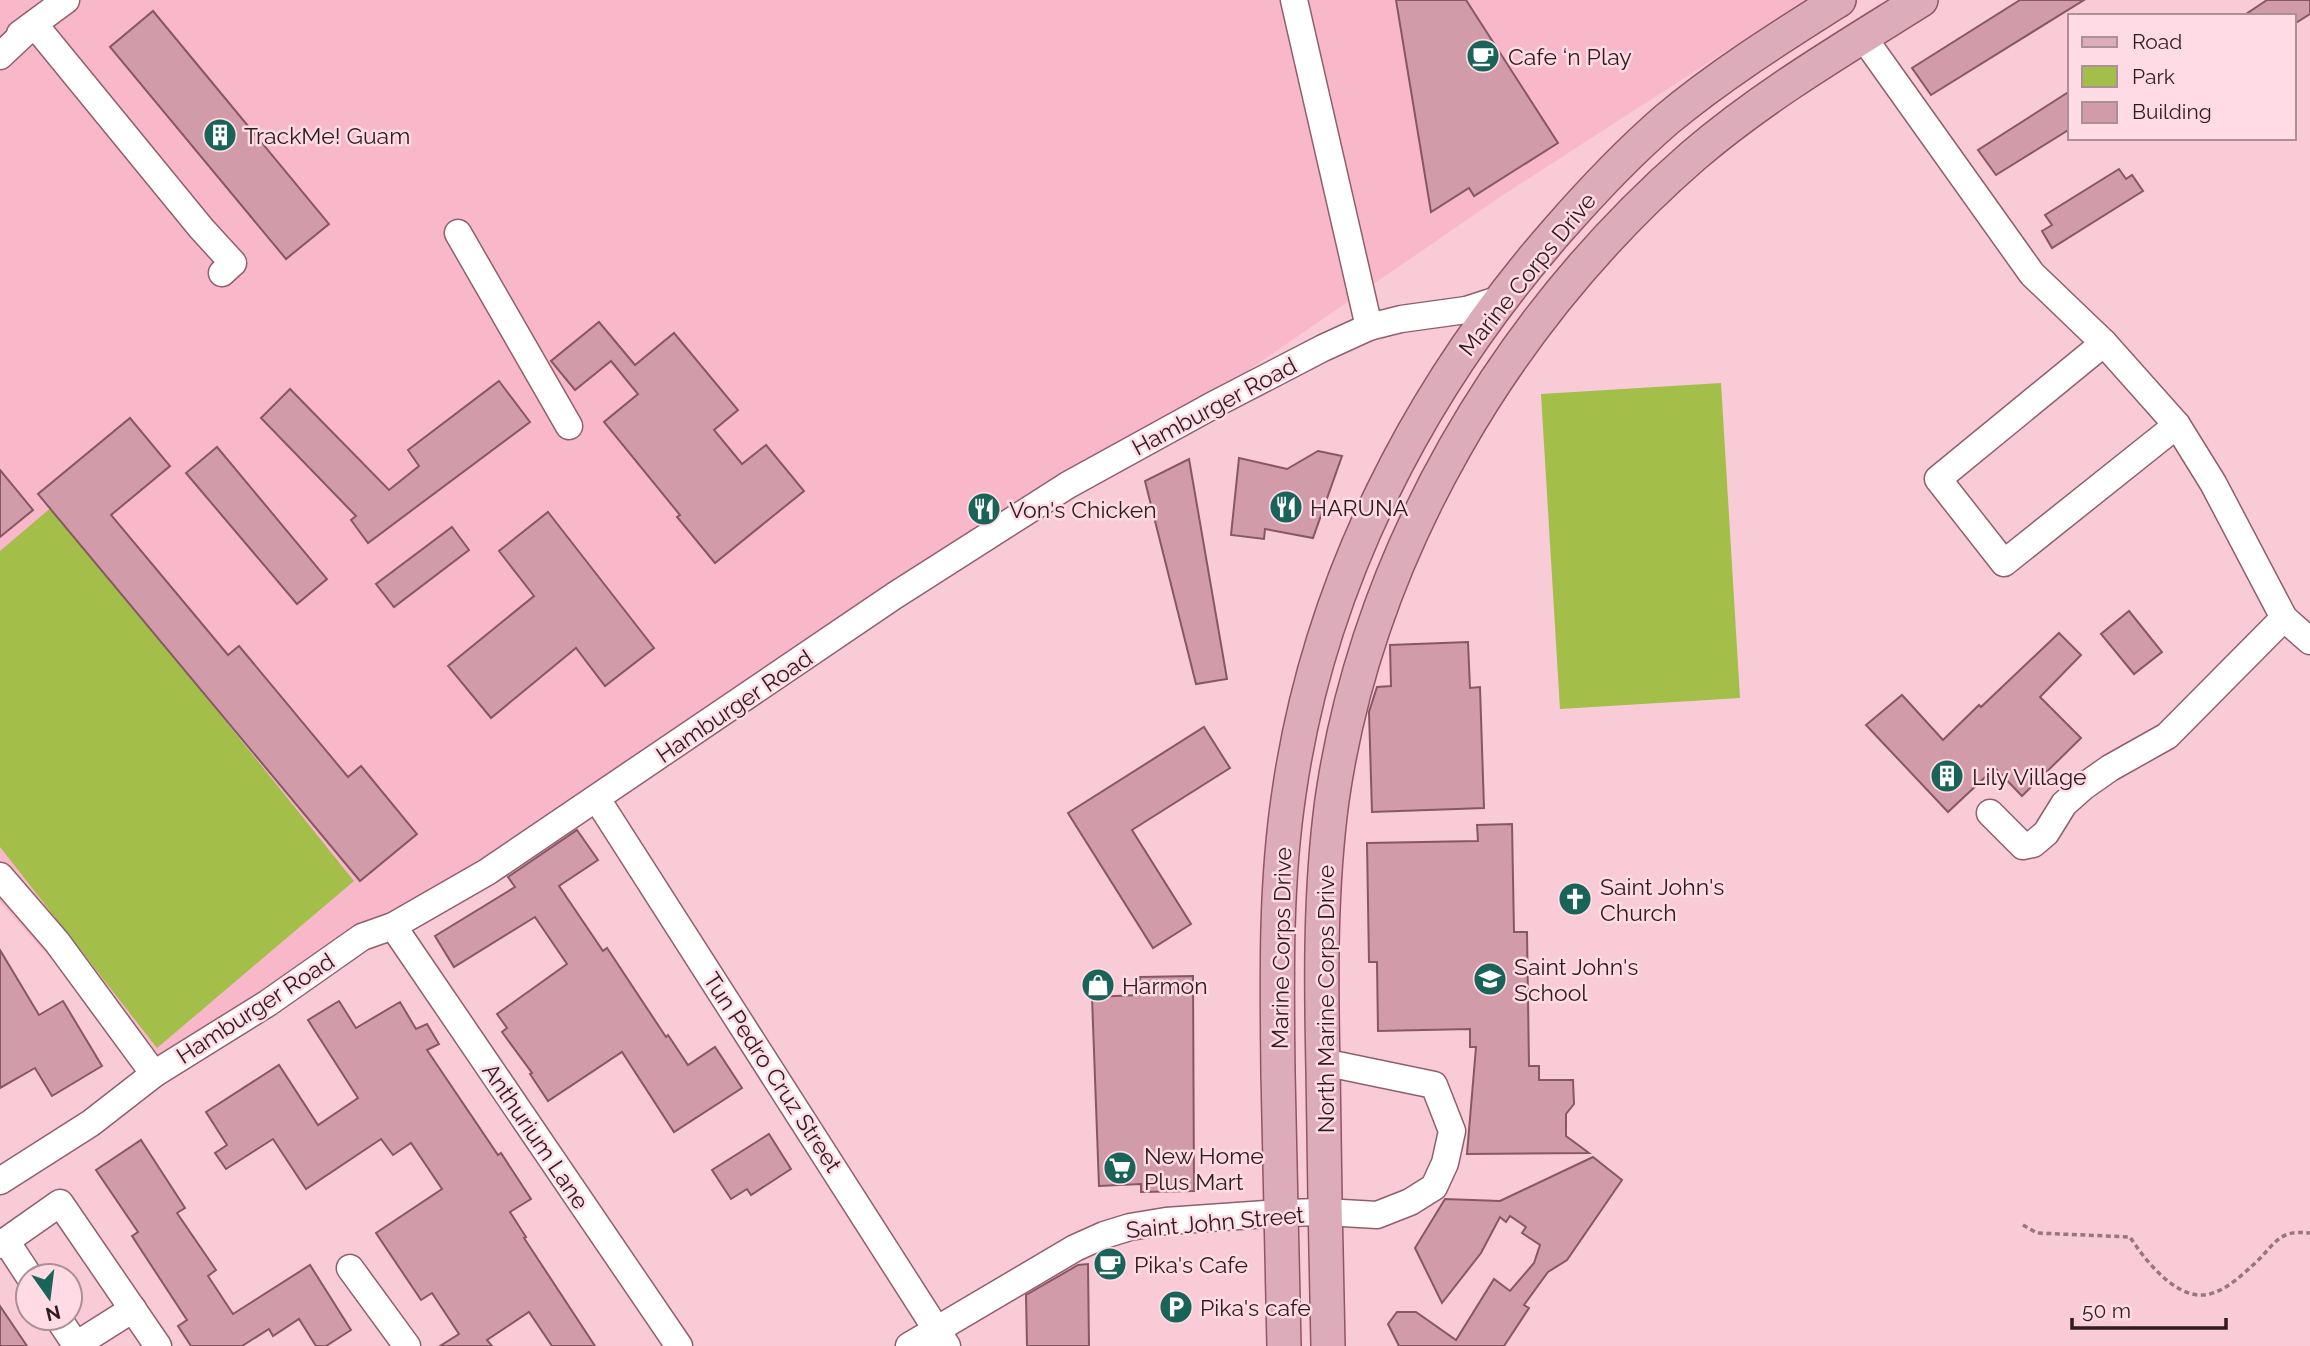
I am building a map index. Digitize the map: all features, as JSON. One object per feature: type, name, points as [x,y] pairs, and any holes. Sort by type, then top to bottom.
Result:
[{"type":"main road","name":"Marine Corps Drive","points":[[1284,1346],[1276,974],[1278,908],[1289,793],[1306,703],[1332,614],[1352,561],[1401,453],[1433,397],[1500,299],[1580,205],[1665,121],[1762,48],[1839,0]]},
{"type":"main road","name":"North Marine Corps Drive","points":[[1328,1346],[1322,910],[1333,799],[1343,743],[1374,628],[1407,545],[1440,473],[1471,420],[1536,326],[1604,244],[1653,192],[1740,118],[1921,0]]},
{"type":"street","points":[[0,47],[38,13],[66,0]]},
{"type":"street","points":[[1294,0],[1369,327]]},
{"type":"street","points":[[0,56],[38,13]]},
{"type":"street","points":[[38,13],[201,228],[233,263],[222,272]]},
{"type":"street","points":[[1863,37],[2032,274],[2104,343],[2177,425],[2213,483],[2284,618],[2310,641]]},
{"type":"street","points":[[457,233],[569,426]]},
{"type":"street","name":"Hamburger Road","points":[[0,1181],[91,1123],[154,1074],[268,1003],[362,937],[393,926],[487,872],[894,596],[1068,485],[1323,348],[1369,327],[1401,319],[1466,310],[1500,299]]},
{"type":"street","points":[[2104,343],[1938,479],[2004,563],[2177,425]]},
{"type":"street","points":[[1990,813],[2023,846],[2033,844],[2046,833],[2064,804],[2083,787],[2109,768],[2167,736],[2284,618]]},
{"type":"street","name":"Tun Pedro Cruz Street","points":[[597,799],[942,1338]]},
{"type":"street","points":[[0,876],[57,942],[154,1074]]},
{"type":"street","name":"Anthurium Lane","points":[[393,926],[678,1346]]},
{"type":"street","name":"Saint John Street","points":[[909,1346],[942,1338],[1075,1248],[1104,1234],[1166,1222],[1281,1213],[1377,1215],[1410,1202],[1434,1187],[1445,1163],[1452,1131],[1434,1085],[1323,1062]]},
{"type":"street","points":[[18,1262],[3,1243],[60,1203],[158,1346]]},
{"type":"street","points":[[350,1268],[407,1346]]},
{"type":"street","points":[[76,1345],[133,1309]]},
{"type":"path","points":[[2023,1225],[2037,1233],[2130,1237],[2141,1255],[2160,1275],[2180,1289],[2203,1296],[2236,1280],[2256,1263],[2275,1241],[2295,1231],[2310,1233]]},
{"type":"shaded area","points":[[0,0],[1805,0],[1500,197],[1144,442],[154,1074],[0,902]]},
{"type":"green space","points":[[1721,383],[1740,698],[1560,709],[1541,394]]},
{"type":"green space","points":[[53,506],[354,881],[157,1048],[0,847],[0,551]]},
{"type":"building","points":[[1396,0],[1466,0],[1558,143],[1474,196],[1469,188],[1431,212]]},
{"type":"building","points":[[2020,0],[2084,0],[1931,95],[1912,68]]},
{"type":"building","points":[[2267,0],[2310,0],[2310,14],[2296,23],[2296,14],[2246,14]]},
{"type":"building","name":"TrackMe! Guam","points":[[153,11],[329,224],[286,259],[110,47]]},
{"type":"building","points":[[2068,92],[2068,130],[1996,175],[1978,150]]},
{"type":"building","points":[[2119,169],[2126,179],[2132,175],[2143,191],[2052,248],[2042,231],[2052,225],[2045,215]]},
{"type":"building","points":[[599,322],[635,365],[674,333],[738,410],[714,430],[742,464],[766,445],[804,491],[715,563],[677,517],[680,515],[604,422],[638,394],[611,361],[575,390],[551,361]]},
{"type":"building","points":[[499,381],[530,422],[368,543],[351,520],[356,516],[261,418],[290,389],[389,490],[419,466],[408,450]]},
{"type":"building","points":[[130,418],[170,466],[111,515],[228,655],[239,646],[348,777],[361,766],[417,834],[360,881],[38,494]]},
{"type":"building","points":[[217,447],[327,579],[297,604],[186,473]]},
{"type":"building","points":[[1318,451],[1342,456],[1313,538],[1265,529],[1264,539],[1231,535],[1239,458],[1287,469]]},
{"type":"building","points":[[1189,459],[1227,679],[1196,684],[1145,481]]},
{"type":"building","points":[[0,470],[33,510],[0,537]]},
{"type":"building","points":[[548,512],[654,648],[605,686],[576,648],[491,718],[448,666],[534,596],[499,551]]},
{"type":"building","points":[[452,527],[469,550],[394,607],[376,584]]},
{"type":"building","points":[[2129,611],[2162,652],[2134,674],[2101,634]]},
{"type":"building","points":[[2059,633],[2081,655],[2040,697],[2081,738],[2022,796],[1995,768],[1948,812],[1866,725],[1902,695],[1943,740]]},
{"type":"building","points":[[1468,642],[1470,688],[1480,687],[1484,808],[1372,812],[1369,712],[1377,687],[1391,686],[1390,645]]},
{"type":"building","points":[[1204,727],[1230,768],[1132,830],[1191,924],[1153,948],[1068,813]]},
{"type":"building","points":[[1512,824],[1514,932],[1527,932],[1529,1066],[1539,1066],[1539,1080],[1573,1080],[1574,1104],[1566,1114],[1566,1136],[1589,1153],[1467,1154],[1476,1047],[1470,1047],[1470,1029],[1378,1031],[1377,962],[1369,962],[1367,843],[1478,841],[1477,825]]},
{"type":"building","points":[[577,830],[598,860],[559,886],[603,951],[607,948],[666,1037],[668,1035],[688,1065],[715,1047],[742,1088],[674,1132],[622,1052],[548,1101],[530,1074],[532,1073],[502,1032],[507,1028],[497,1014],[567,964],[535,917],[454,967],[435,936],[515,887],[508,877]]},
{"type":"building","points":[[0,950],[39,1015],[63,1001],[102,1066],[52,1096],[35,1068],[0,1088]]},
{"type":"building","points":[[1193,976],[1194,1191],[1141,1192],[1141,1184],[1099,1186],[1092,997],[1140,995],[1140,977]]},
{"type":"building","points":[[339,1001],[356,1028],[400,1002],[416,1029],[427,1024],[439,1044],[427,1050],[531,1199],[510,1212],[526,1237],[524,1238],[595,1346],[552,1346],[529,1312],[487,1340],[492,1346],[440,1346],[459,1334],[432,1293],[421,1300],[376,1233],[442,1189],[411,1143],[393,1155],[381,1139],[306,1189],[273,1139],[226,1169],[215,1153],[227,1145],[206,1112],[279,1065],[318,1125],[358,1098],[308,1020]]},
{"type":"building","points":[[769,1134],[791,1169],[751,1195],[747,1189],[731,1199],[712,1170]]},
{"type":"building","points":[[141,1140],[185,1208],[177,1213],[216,1270],[208,1276],[233,1314],[310,1265],[351,1330],[326,1346],[316,1346],[299,1319],[273,1336],[269,1329],[242,1346],[191,1346],[178,1326],[187,1320],[132,1236],[138,1232],[96,1170]]},
{"type":"building","points":[[1593,1157],[1622,1180],[1567,1260],[1548,1272],[1524,1305],[1529,1308],[1504,1346],[1399,1346],[1388,1324],[1397,1312],[1416,1312],[1456,1340],[1494,1279],[1510,1291],[1534,1263],[1540,1245],[1522,1233],[1526,1227],[1510,1216],[1506,1222],[1500,1217],[1481,1253],[1442,1303],[1415,1248],[1445,1199],[1500,1201]]},
{"type":"building","points":[[1088,1264],[1089,1346],[1027,1346],[1026,1295],[1078,1265]]},
{"type":"building","points":[[0,1306],[14,1327],[14,1332],[18,1332],[27,1346],[0,1346]]},
{"type":"place","name":"Cafe ‘n Play","points":[[1483,56]]},
{"type":"place","name":"TrackMe! Guam","points":[[220,135]]},
{"type":"place","name":"HARUNA","points":[[1286,507]]},
{"type":"place","name":"Von's Chicken","points":[[984,509]]},
{"type":"place","name":"Lily Village","points":[[1947,776]]},
{"type":"place","name":"Saint John's Church","points":[[1575,899]]},
{"type":"place","name":"Saint John's School","points":[[1490,979]]},
{"type":"place","name":"Harmon","points":[[1098,985]]},
{"type":"place","name":"New Home Plus Mart","points":[[1120,1168]]},
{"type":"place","name":"Pika's Cafe","points":[[1110,1264]]},
{"type":"place","name":"Pika's cafe","points":[[1176,1307]]}]
